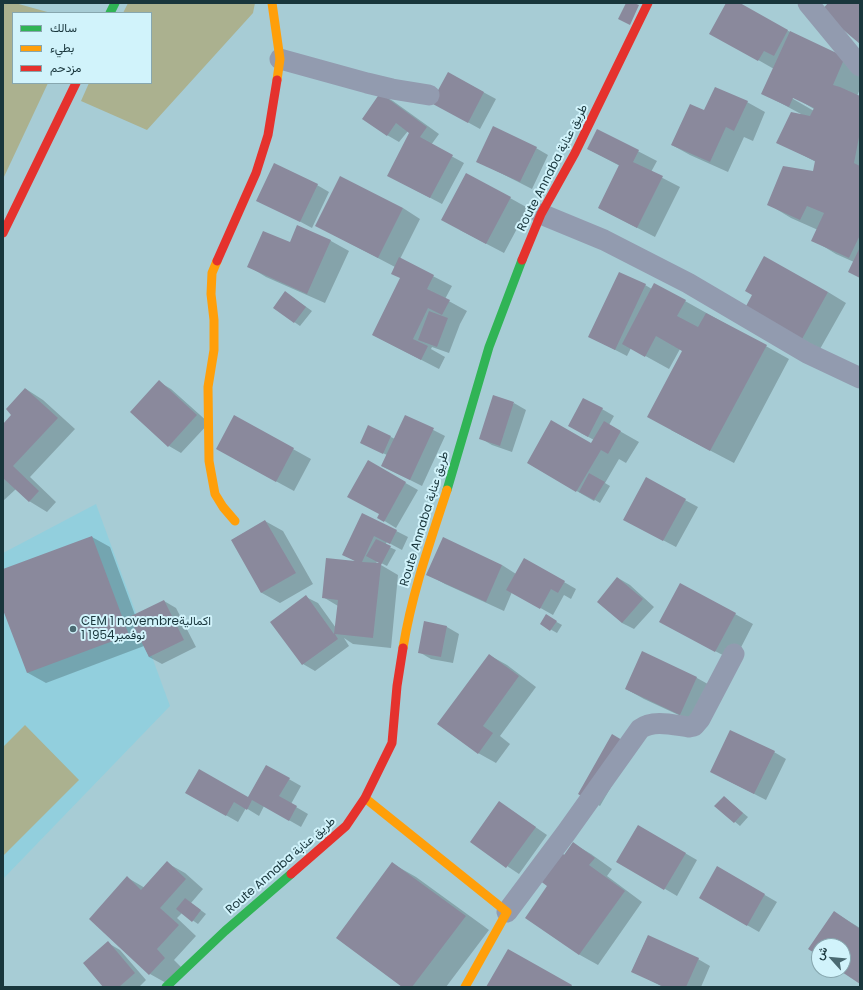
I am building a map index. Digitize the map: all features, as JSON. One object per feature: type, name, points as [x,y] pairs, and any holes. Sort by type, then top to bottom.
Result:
[{"type":"main road","points":[[110,12],[115,3]]},
{"type":"main road","points":[[235,521],[223,507],[215,494],[209,461],[208,387],[214,350],[214,320],[211,294],[212,273],[258,165],[268,136],[280,59],[272,3]]},
{"type":"main road","name":"Route Annaba طريق عنابة","points":[[166,987],[225,931],[346,826],[366,798],[392,743],[397,686],[407,624],[422,565],[447,490],[489,347],[514,279],[541,214],[575,153],[648,3]]},
{"type":"main road","points":[[3,233],[76,84]]},
{"type":"main road","points":[[366,798],[507,912],[465,987]]},
{"type":"street","points":[[808,3],[860,66]]},
{"type":"street","points":[[280,59],[367,83],[429,95]]},
{"type":"street","points":[[541,214],[604,240],[681,279],[807,353],[860,378]]},
{"type":"street","points":[[507,912],[566,833],[640,729],[647,724],[654,723],[689,727],[694,726],[700,719],[734,654]]},
{"type":"shaded area","name":"CEM 1 novembreاكمالية 1 نوفمير1954","points":[[96,504],[170,706],[3,879],[3,553]]},
{"type":"green space","points":[[3,3],[15,3],[47,12],[12,12],[12,84],[48,84],[3,179]]},
{"type":"green space","points":[[128,3],[255,3],[253,13],[147,130],[81,101],[89,84],[152,84],[152,12],[124,12]]},
{"type":"green space","points":[[25,725],[79,780],[3,856],[3,747]]},
{"type":"building","points":[[626,3],[634,3],[639,5],[630,25],[618,19]]},
{"type":"building","points":[[726,3],[740,3],[788,30],[774,56],[764,51],[758,61],[709,34]]},
{"type":"building","points":[[828,3],[860,3],[860,44],[821,11]]},
{"type":"building","points":[[790,31],[845,57],[833,85],[860,96],[860,132],[854,163],[860,166],[860,235],[849,258],[811,241],[824,213],[807,206],[800,220],[767,205],[783,166],[813,171],[815,161],[776,143],[791,112],[810,116],[814,108],[793,98],[789,107],[761,94]]},
{"type":"building","points":[[448,72],[484,92],[468,123],[431,103]]},
{"type":"building","points":[[715,87],[748,101],[734,131],[726,127],[710,162],[671,145],[690,104],[704,110]]},
{"type":"building","points":[[380,93],[427,127],[420,137],[453,155],[430,198],[387,176],[409,133],[396,123],[387,136],[362,119]]},
{"type":"building","points":[[493,126],[537,147],[520,182],[476,162]]},
{"type":"building","points":[[597,129],[639,150],[633,162],[663,176],[637,228],[598,208],[619,165],[587,149]]},
{"type":"building","points":[[274,163],[318,184],[300,222],[256,201]]},
{"type":"building","points":[[466,173],[511,197],[486,244],[441,220]]},
{"type":"building","points":[[340,176],[403,208],[378,258],[315,226]]},
{"type":"building","points":[[297,225],[331,240],[307,294],[247,267],[263,231],[290,242]]},
{"type":"building","points":[[860,247],[860,278],[848,272]]},
{"type":"building","points":[[764,256],[828,292],[802,339],[745,308],[752,295],[745,291]]},
{"type":"building","points":[[399,257],[434,275],[427,289],[450,300],[442,315],[428,308],[413,339],[428,346],[421,360],[372,335],[400,278],[391,274]]},
{"type":"building","points":[[619,272],[646,284],[615,350],[588,337]]},
{"type":"building","points":[[654,283],[686,300],[677,316],[698,327],[706,313],[767,345],[710,451],[647,417],[682,351],[656,336],[645,357],[622,344]]},
{"type":"building","points":[[285,291],[306,307],[294,323],[273,308]]},
{"type":"building","points":[[429,311],[448,318],[437,347],[418,340]]},
{"type":"building","points":[[159,380],[197,415],[168,447],[130,412]]},
{"type":"building","points":[[25,388],[58,418],[13,466],[39,491],[29,502],[3,478],[3,424],[11,415],[6,409]]},
{"type":"building","points":[[493,395],[514,402],[500,446],[479,439]]},
{"type":"building","points":[[583,398],[603,408],[588,437],[568,426]]},
{"type":"building","points":[[234,415],[294,448],[276,482],[216,449]]},
{"type":"building","points":[[405,415],[434,428],[410,480],[381,466]]},
{"type":"building","points":[[551,420],[591,443],[604,421],[621,431],[608,454],[601,450],[576,492],[527,463]]},
{"type":"building","points":[[368,425],[391,436],[383,454],[360,443]]},
{"type":"building","points":[[368,460],[406,482],[384,522],[377,518],[379,514],[347,497]]},
{"type":"building","points":[[589,473],[605,482],[594,500],[579,492]]},
{"type":"building","points":[[646,477],[686,499],[663,541],[623,520]]},
{"type":"building","points":[[362,513],[397,530],[390,544],[374,536],[362,562],[379,563],[366,556],[376,539],[391,546],[381,565],[373,638],[335,634],[338,639],[302,665],[270,622],[306,595],[334,634],[338,600],[322,598],[326,558],[355,561],[342,555]]},
{"type":"building","points":[[265,520],[296,573],[261,593],[231,540]]},
{"type":"building","points":[[92,536],[129,635],[27,673],[3,610],[3,569]]},
{"type":"building","points":[[443,537],[502,565],[486,602],[426,575]]},
{"type":"building","points":[[524,558],[565,581],[558,593],[551,589],[540,609],[506,590]]},
{"type":"building","points":[[617,577],[643,599],[622,623],[597,602]]},
{"type":"building","points":[[680,583],[736,613],[715,652],[659,622]]},
{"type":"building","points":[[164,600],[184,640],[149,657],[129,617]]},
{"type":"building","points":[[546,614],[557,621],[550,631],[540,624]]},
{"type":"building","points":[[424,621],[447,626],[441,657],[418,653]]},
{"type":"building","points":[[642,651],[697,677],[680,715],[625,689]]},
{"type":"building","points":[[489,654],[519,676],[483,726],[493,733],[478,754],[437,724]]},
{"type":"building","points":[[730,730],[775,751],[754,794],[710,772]]},
{"type":"building","points":[[612,734],[622,740],[588,800],[578,794]]},
{"type":"building","points":[[266,765],[290,778],[279,796],[297,806],[289,821],[252,800],[247,810],[234,802],[226,816],[185,793],[199,769],[248,797]]},
{"type":"building","points":[[724,796],[743,813],[734,823],[714,806]]},
{"type":"building","points":[[499,801],[536,827],[506,868],[470,842]]},
{"type":"building","points":[[638,825],[686,853],[664,890],[616,862]]},
{"type":"building","points":[[573,842],[595,858],[589,865],[625,891],[579,955],[525,918],[547,886],[535,877],[555,848],[564,855]]},
{"type":"building","points":[[167,861],[186,879],[160,908],[179,925],[157,949],[165,958],[149,975],[89,919],[127,876],[141,890]]},
{"type":"building","points":[[392,862],[466,916],[412,987],[402,987],[336,938]]},
{"type":"building","points":[[717,866],[765,894],[747,926],[699,898]]},
{"type":"building","points":[[185,898],[201,910],[192,922],[176,909]]},
{"type":"building","points":[[834,911],[860,929],[860,984],[851,978],[851,938],[816,938]]},
{"type":"building","points":[[648,935],[699,958],[686,987],[664,987],[631,972]]},
{"type":"building","points":[[108,941],[135,973],[119,987],[103,987],[83,963]]},
{"type":"building","points":[[508,949],[572,985],[571,987],[486,987]]},
{"type":"traffic: fast","points":[[110,12],[115,3]]},
{"type":"traffic: fast","points":[[447,490],[489,347],[522,260]]},
{"type":"traffic: fast","points":[[166,987],[225,931],[291,874]]},
{"type":"traffic: slow","points":[[272,3],[280,59],[277,80]]},
{"type":"traffic: slow","points":[[217,261],[212,273],[211,294],[214,320],[214,350],[208,387],[209,461],[215,494],[223,507],[235,521]]},
{"type":"traffic: slow","points":[[403,648],[416,588],[447,490]]},
{"type":"traffic: slow","points":[[365,798],[507,912],[465,987]]},
{"type":"traffic: jam","points":[[522,260],[541,214],[575,153],[648,3]]},
{"type":"traffic: jam","points":[[217,261],[256,173],[268,135],[277,80]]},
{"type":"traffic: jam","points":[[3,233],[76,84]]},
{"type":"traffic: jam","points":[[291,874],[346,826],[365,798],[392,743],[397,686],[403,648]]},
{"type":"place","name":"CEM 1 novembreاكمالية 1 نوفمير1954","points":[[73,629]]}]
